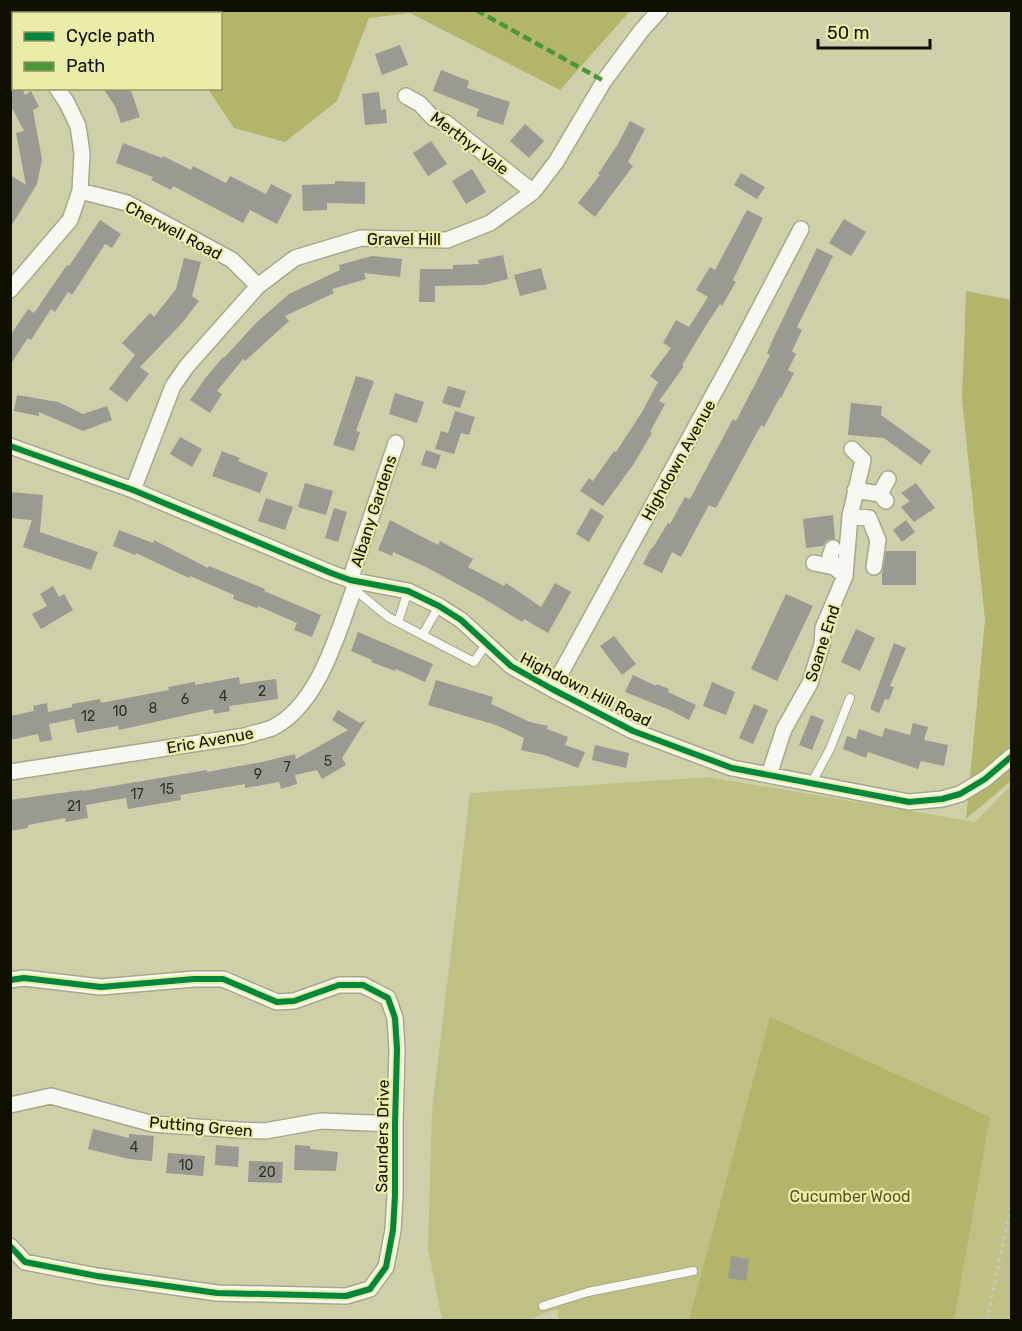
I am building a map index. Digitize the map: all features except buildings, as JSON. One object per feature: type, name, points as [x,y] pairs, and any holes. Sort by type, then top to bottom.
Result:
[{"type":"street","name":"Gravel Hill","points":[[133,490],[173,386],[187,366],[258,286],[295,258],[361,238],[447,240],[490,223],[534,192],[556,162],[604,81],[641,31],[660,10]]},
{"type":"street","points":[[10,290],[70,220],[80,191],[82,153],[78,126],[58,90]]},
{"type":"street","name":"Merthyr Vale","points":[[406,96],[420,104],[433,118],[446,123],[534,192]]},
{"type":"street","name":"Cherwell Road","points":[[80,191],[127,203],[232,260],[258,286]]},
{"type":"street","name":"Highdown Avenue","points":[[552,689],[735,355],[801,229]]},
{"type":"street","name":"Albany Gardens","points":[[354,583],[396,443]]},
{"type":"street","name":"Highdown Hill Road","points":[[10,446],[133,490],[354,583],[408,591],[461,620],[511,666],[552,689],[633,731],[732,768],[909,802],[960,794],[986,779],[1011,756]]},
{"type":"street","name":"Soane End","points":[[769,775],[784,729],[810,683],[822,644],[823,628],[839,572],[863,460],[852,448]]},
{"type":"street","points":[[855,490],[883,498],[888,479]]},
{"type":"street","points":[[850,516],[869,519],[878,540],[874,567]]},
{"type":"street","name":"Soane End","points":[[833,548],[830,556],[839,572]]},
{"type":"street","points":[[814,562],[839,572]]},
{"type":"street","name":"Eric Avenue","points":[[10,772],[245,736],[273,727],[301,705],[318,681],[354,583]]},
{"type":"street","name":"Saunders Drive","points":[[10,980],[24,978],[101,987],[194,979],[223,980],[277,1002],[294,1001],[339,985],[363,984],[388,998],[395,1018],[397,1049],[393,1230],[386,1267],[370,1289],[346,1296],[217,1293],[98,1276],[25,1262],[10,1246]]},
{"type":"street","name":"Putting Green","points":[[10,1105],[51,1096],[153,1124],[248,1131],[265,1131],[321,1121],[395,1124]]},
{"type":"lane","points":[[354,583],[388,617],[474,662],[487,643]]},
{"type":"lane","points":[[398,622],[408,591]]},
{"type":"lane","points":[[423,634],[439,606]]},
{"type":"lane","points":[[812,782],[830,749],[850,698]]},
{"type":"lane","points":[[543,1306],[588,1292],[693,1271]]},
{"type":"path","points":[[987,1320],[1011,1200]]},
{"type":"green space","points":[[630,11],[560,90],[410,13],[369,18],[337,101],[285,142],[234,128],[209,90],[222,90],[222,12],[161,12]]},
{"type":"green space","points":[[966,291],[1012,300],[1011,781],[966,819],[985,620],[962,399]]},
{"type":"green space","points":[[708,777],[975,822],[1011,785],[1011,1320],[558,1320],[558,1310],[549,1311],[530,1320],[442,1320],[428,1248],[432,1110],[470,793]]},
{"type":"green space","name":"Cucumber Wood","points":[[770,1017],[990,1117],[954,1320],[689,1320]]},
{"type":"marked path","points":[[476,10],[604,81]]},
{"type":"cycle path","points":[[10,446],[133,490],[350,580],[408,591],[461,620],[511,666],[552,689],[633,731],[732,768],[909,802],[942,799],[960,794],[985,779],[1012,756]]},
{"type":"cycle path","points":[[10,980],[24,978],[101,987],[194,979],[223,979],[277,1002],[294,1001],[339,985],[363,985],[388,998],[395,1018],[397,1049],[393,1230],[386,1267],[370,1289],[346,1296],[217,1293],[97,1276],[25,1262],[10,1246]]}]
